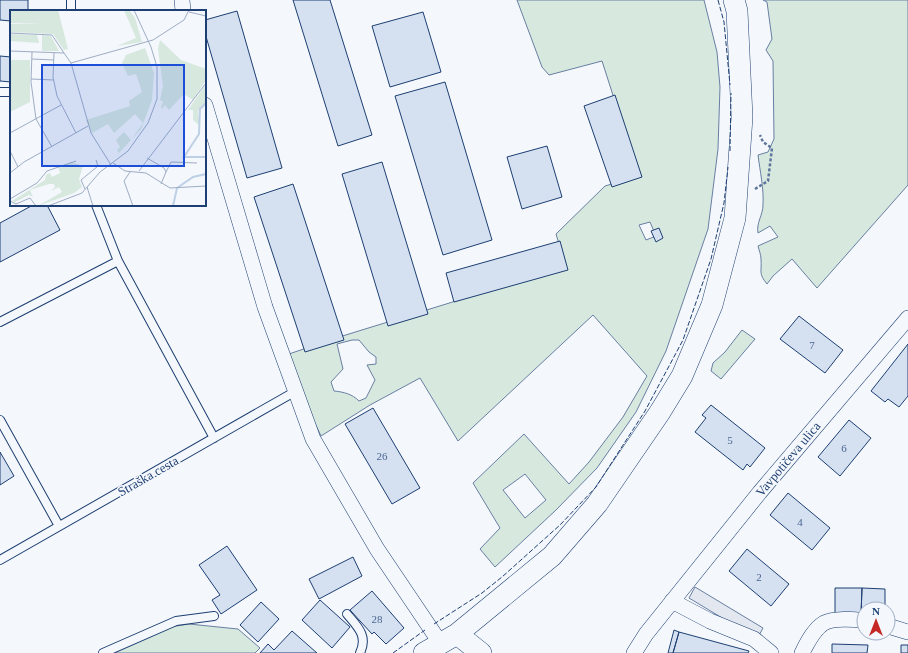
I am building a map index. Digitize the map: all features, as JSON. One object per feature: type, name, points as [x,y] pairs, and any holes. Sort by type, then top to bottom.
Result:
[{"type":"street","points":[[182,0],[183,10]]},
{"type":"street","points":[[441,644],[552,556],[597,504],[660,412],[682,376],[712,306],[735,218],[742,118],[737,11],[734,0]]},
{"type":"street","points":[[206,108],[265,307],[317,445],[377,549],[441,644],[481,653]]},
{"type":"street","name":"Vavpotičeva ulica","points":[[634,653],[646,634],[760,492],[908,318]]},
{"type":"street","points":[[672,601],[710,621],[754,639],[771,653]]},
{"type":"street","points":[[802,653],[814,633],[824,622],[841,619],[856,620]]},
{"type":"street","points":[[896,628],[908,632]]},
{"type":"lane","points":[[96,206],[118,261],[214,438]]},
{"type":"lane","points":[[0,322],[118,261]]},
{"type":"lane","name":"Straška cesta","points":[[0,560],[296,392]]},
{"type":"lane","points":[[0,420],[59,526]]},
{"type":"lane","points":[[347,614],[360,630],[363,642],[360,653]]},
{"type":"lane","points":[[103,653],[176,621],[214,616]]},
{"type":"shaded area","points":[[517,0],[704,0],[717,52],[720,87],[718,149],[708,229],[666,351],[636,412],[597,468],[556,510],[495,567],[480,549],[500,528],[473,483],[524,434],[569,484],[589,462],[623,417],[647,376],[593,315],[458,441],[420,378],[370,405],[321,436],[283,356],[336,338],[566,267],[556,234],[605,186],[639,176],[602,61],[549,75],[542,67]],"holes":[[[650,222],[656,236],[646,240],[639,225]],[[352,340],[359,340],[369,352],[376,357],[376,364],[367,365],[375,380],[366,398],[359,401],[348,394],[334,391],[331,382],[343,369],[337,344]],[[525,474],[546,500],[525,518],[503,490]]]},
{"type":"shaded area","points":[[763,0],[908,0],[908,185],[817,288],[792,259],[773,276],[767,284],[761,275],[761,257],[758,246],[778,237],[770,226],[758,233],[759,222],[763,209],[763,199],[758,155],[768,152],[774,139],[773,61],[766,50],[772,39],[767,2]]},
{"type":"shaded area","points":[[742,330],[755,339],[721,379],[711,371],[713,363],[725,352]]},
{"type":"shaded area","points":[[695,587],[763,628],[757,639],[689,598]]},
{"type":"shaded area","points":[[189,624],[238,629],[260,648],[255,653],[113,653],[170,627]]},
{"type":"building","points":[[0,0],[28,0],[28,10],[10,10],[10,21],[0,20]]},
{"type":"building","points":[[293,0],[330,0],[372,135],[338,146]]},
{"type":"building","points":[[237,11],[282,168],[247,178],[206,36],[206,20]]},
{"type":"building","points":[[423,12],[441,72],[390,87],[372,26]]},
{"type":"building","points":[[0,56],[10,57],[10,82],[0,81]]},
{"type":"building","points":[[445,82],[492,240],[443,255],[395,96]]},
{"type":"building","points":[[615,95],[642,177],[612,187],[584,106]]},
{"type":"building","points":[[547,146],[562,197],[522,209],[507,157]]},
{"type":"building","points":[[382,162],[428,314],[388,326],[342,174]]},
{"type":"building","points":[[293,184],[344,340],[305,352],[254,197]]},
{"type":"building","points":[[31,206],[48,206],[60,230],[0,262],[0,223]]},
{"type":"building","points":[[659,228],[663,238],[656,242],[651,231]]},
{"type":"building","points":[[560,241],[568,270],[454,302],[446,273]]},
{"type":"building","points":[[799,316],[843,350],[825,373],[780,339]]},
{"type":"building","points":[[908,344],[908,396],[899,407],[888,399],[885,402],[871,391]]},
{"type":"building","points":[[711,405],[765,448],[750,467],[747,464],[743,470],[695,432],[706,418],[702,415]]},
{"type":"building","points":[[373,408],[420,488],[392,504],[345,424]]},
{"type":"building","points":[[849,420],[871,438],[840,476],[818,457]]},
{"type":"building","points":[[0,452],[14,476],[0,485]]},
{"type":"building","points":[[788,493],[830,528],[812,550],[770,515]]},
{"type":"building","points":[[227,546],[257,590],[221,614],[212,600],[220,595],[199,565]]},
{"type":"building","points":[[747,549],[789,584],[771,606],[729,571]]},
{"type":"building","points":[[353,557],[362,576],[319,599],[309,579]]},
{"type":"building","points":[[835,588],[862,588],[862,601],[856,601],[856,615],[835,614]]},
{"type":"building","points":[[862,588],[885,589],[885,601],[862,601]]},
{"type":"building","points":[[372,591],[404,628],[386,644],[374,632],[372,634],[350,610]]},
{"type":"building","points":[[320,600],[350,627],[332,648],[302,620]]},
{"type":"building","points":[[261,602],[279,619],[258,642],[240,625]]},
{"type":"building","points":[[674,630],[679,632],[673,653],[668,653]]},
{"type":"building","points":[[292,631],[317,653],[260,653],[268,644],[274,650]]},
{"type":"building","points":[[679,632],[749,651],[748,653],[673,653]]},
{"type":"building","points":[[832,644],[868,645],[867,653],[832,653]]},
{"type":"building","points":[[901,645],[908,645],[908,653],[901,653]]},
{"type":"fence","points":[[718,0],[724,22],[730,85]]},
{"type":"fence","points":[[730,151],[731,93]]},
{"type":"fence","points":[[434,624],[482,593],[560,525],[596,487],[645,411],[683,340],[711,259],[724,203],[728,167]]},
{"type":"fence","points":[[393,653],[425,630]]}]
